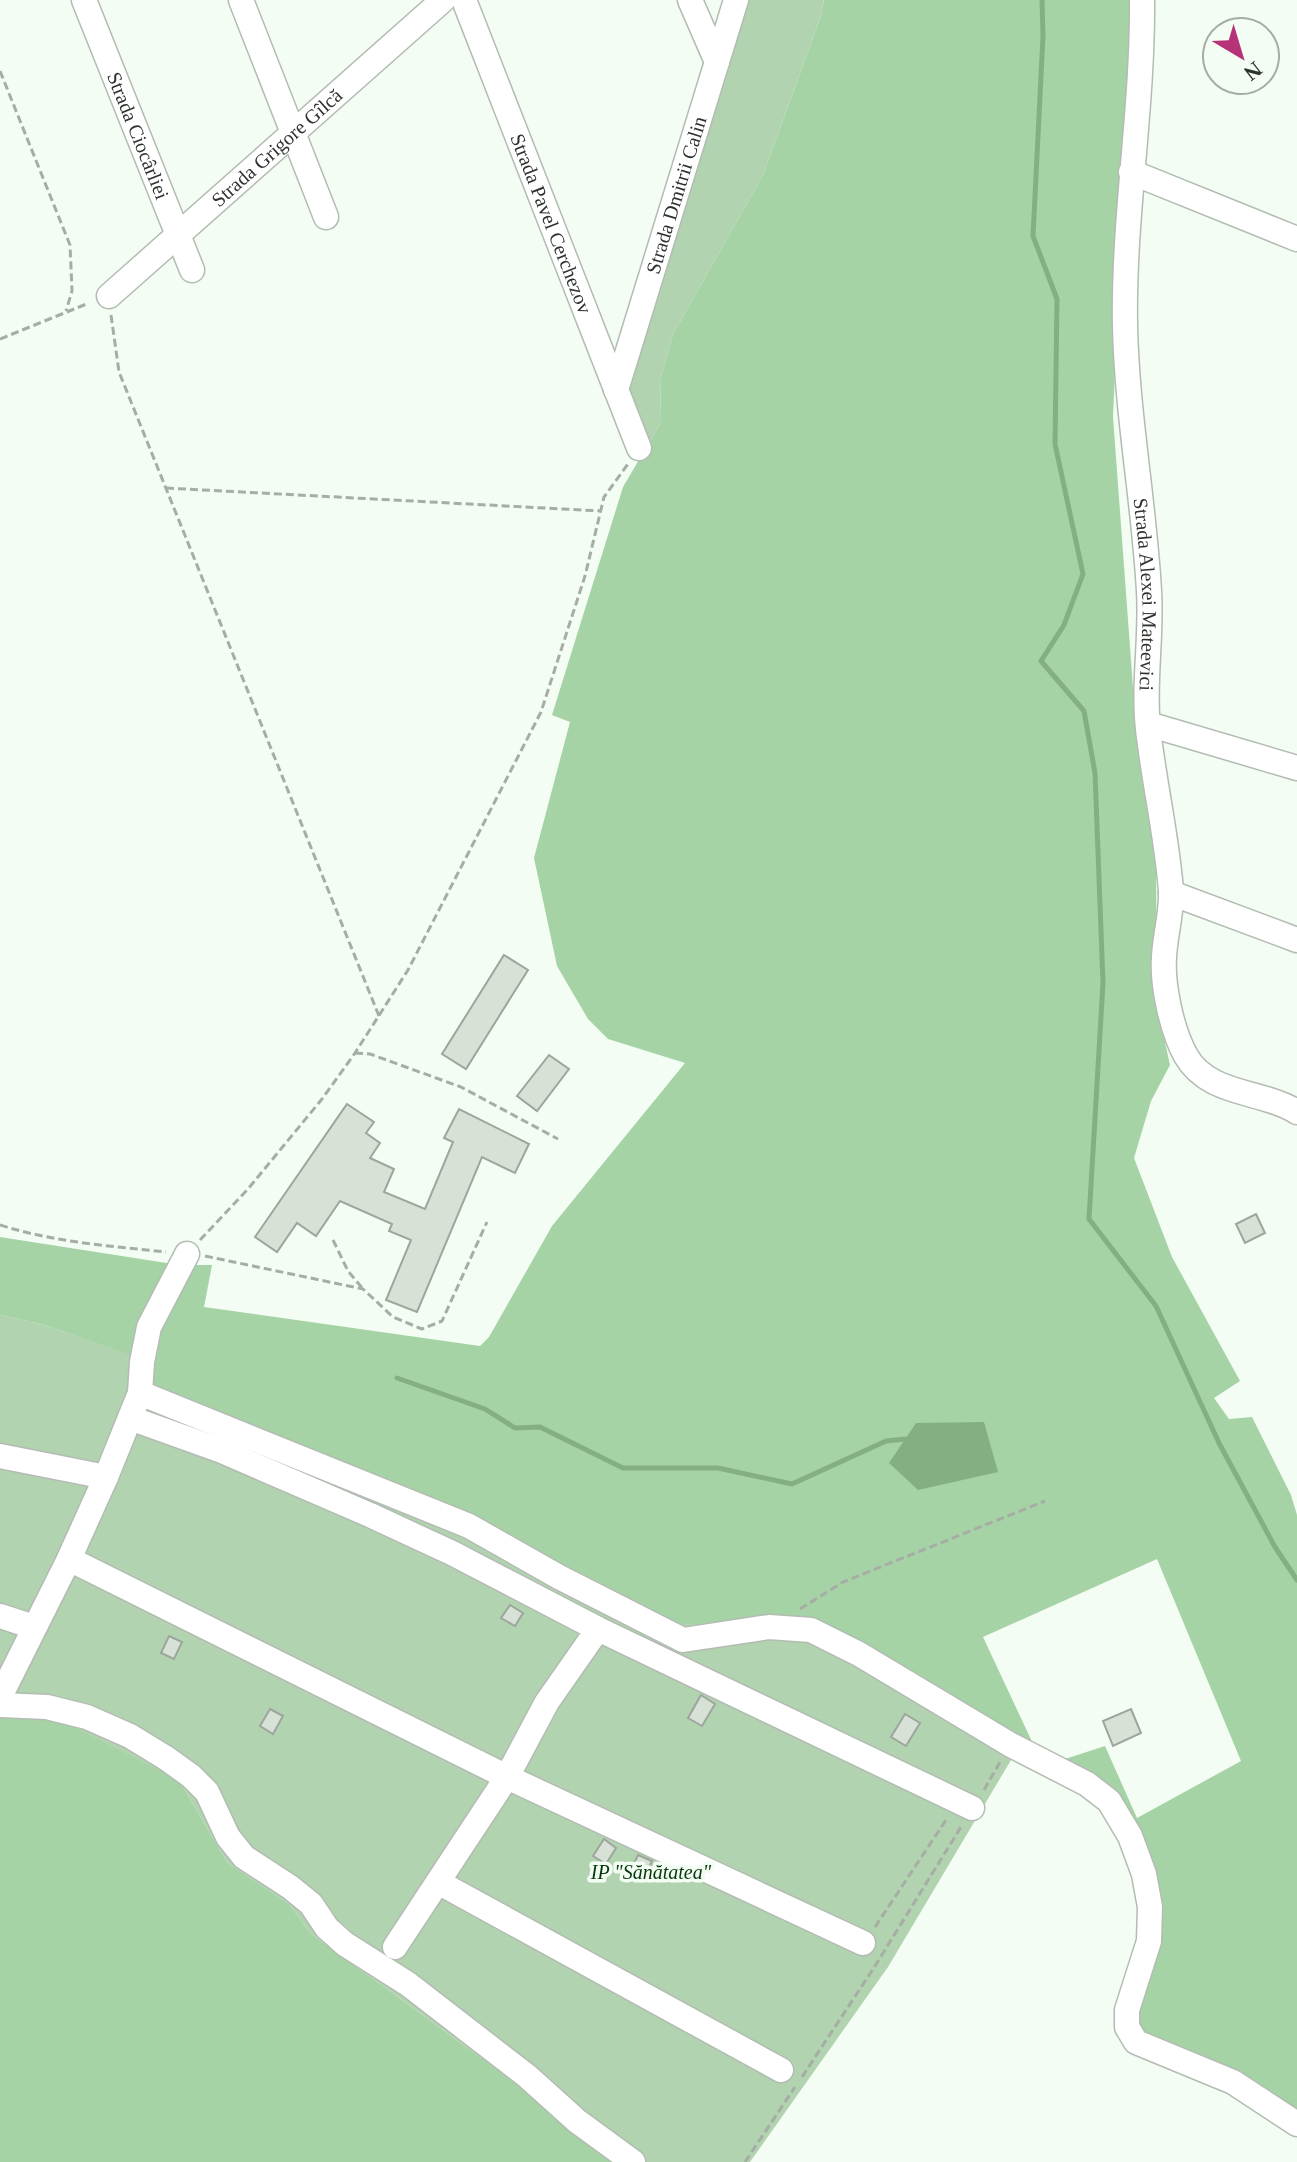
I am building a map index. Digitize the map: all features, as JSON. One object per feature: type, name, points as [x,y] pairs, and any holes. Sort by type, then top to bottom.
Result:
[{"type":"street","name":"Strada Ciocârliei","points":[[84,0],[192,270]]},
{"type":"street","points":[[241,0],[326,217]]},
{"type":"street","name":"Strada Grigore Gîlcă","points":[[109,296],[443,0]]},
{"type":"street","name":"Strada Pavel Cerchezov","points":[[464,0],[639,448]]},
{"type":"street","points":[[690,0],[717,62]]},
{"type":"street","name":"Strada Dmitrii Calin","points":[[616,390],[736,0]]},
{"type":"street","name":"Strada Alexei Mateevici","points":[[1142,0],[1125,325],[1149,587],[1148,724],[1171,893],[1163,982],[1186,1056],[1203,1076],[1297,1112]]},
{"type":"street","points":[[1131,172],[1297,239]]},
{"type":"street","points":[[1148,724],[1297,768]]},
{"type":"street","points":[[1171,893],[1297,940]]},
{"type":"street","points":[[0,1697],[106,1477],[140,1393],[149,1327],[187,1254]]},
{"type":"street","points":[[140,1393],[469,1526],[559,1577],[683,1640],[769,1627],[811,1630],[859,1654],[1011,1745],[1087,1784],[1109,1801],[1130,1836],[1144,1874],[1150,1907],[1149,1941],[1127,2010],[1127,2027],[1136,2042],[1233,2082],[1297,2124]]},
{"type":"street","points":[[130,1418],[222,1451],[452,1553],[598,1629],[965,1805]]},
{"type":"street","points":[[0,1456],[106,1477]]},
{"type":"street","points":[[69,1559],[507,1777],[863,1943]]},
{"type":"street","points":[[0,1616],[34,1627]]},
{"type":"street","points":[[395,1947],[507,1777],[547,1702],[598,1629]]},
{"type":"street","points":[[0,1705],[47,1707],[87,1717],[130,1736],[191,1776],[207,1792],[228,1837],[244,1857],[311,1904],[327,1928],[345,1944],[408,1984],[527,2076],[577,2121],[633,2162]]},
{"type":"street","points":[[438,1882],[781,2070]]},
{"type":"path","points":[[0,71],[70,245],[72,291],[66,311]]},
{"type":"path","points":[[0,339],[109,296],[119,372],[379,1016]]},
{"type":"path","points":[[187,1254],[248,1189],[322,1099],[408,970],[541,712],[585,576],[604,497],[639,448]]},
{"type":"path","points":[[166,488],[601,511]]},
{"type":"path","points":[[355,1053],[370,1054],[461,1087],[558,1139]]},
{"type":"path","points":[[333,1240],[348,1271],[363,1289],[393,1317],[422,1329],[442,1321],[487,1222]]},
{"type":"path","points":[[0,1225],[24,1233],[89,1244],[214,1257],[363,1289]]},
{"type":"path","points":[[769,1627],[843,1582],[1045,1501]]},
{"type":"path","points":[[863,1943],[965,1805]]},
{"type":"green space","points":[[744,0],[824,0],[821,16],[763,175],[673,334],[661,377],[660,424],[649,443],[628,389]]},
{"type":"green space","name":"IP \"Sănătatea\"","points":[[0,1315],[45,1325],[150,1362],[773,1618],[1014,1755],[888,1967],[750,2162],[624,2162],[310,1933],[289,1904],[227,1862],[179,1780],[0,1716]]},
{"type":"shaded area","points":[[824,0],[1132,0],[1113,417],[1136,728],[1156,860],[1157,1006],[1170,1065],[1151,1101],[1134,1158],[1172,1257],[1240,1381],[1214,1398],[1229,1419],[1252,1417],[1291,1495],[1297,1515],[1297,2119],[1145,2039],[1135,2024],[1148,1867],[1062,1760],[1105,1746],[1137,1818],[1241,1761],[1157,1559],[983,1637],[1035,1748],[831,1631],[655,1622],[151,1391],[157,1340],[192,1265],[212,1265],[204,1307],[480,1346],[489,1337],[552,1226],[685,1063],[608,1039],[588,1019],[557,966],[534,858],[570,722],[552,715],[623,487],[660,424],[661,377],[673,334],[763,175],[821,16]]},
{"type":"shaded area","points":[[0,1237],[173,1264],[132,1356],[45,1325],[0,1315]]},
{"type":"shaded area","points":[[984,1422],[998,1472],[918,1490],[889,1463],[916,1423]]},
{"type":"shaded area","points":[[0,1716],[51,1716],[179,1780],[227,1862],[289,1904],[310,1933],[624,2162],[0,2162]]},
{"type":"building","points":[[504,955],[528,970],[466,1069],[442,1054]]},
{"type":"building","points":[[549,1055],[569,1069],[537,1111],[517,1096]]},
{"type":"building","points":[[347,1104],[374,1122],[366,1133],[380,1143],[370,1158],[394,1169],[384,1192],[425,1209],[453,1142],[444,1138],[459,1109],[529,1144],[515,1173],[482,1157],[417,1312],[386,1300],[411,1240],[389,1231],[392,1224],[340,1201],[316,1236],[297,1223],[277,1252],[255,1237]]},
{"type":"building","points":[[1256,1214],[1265,1233],[1245,1243],[1236,1224]]},
{"type":"building","points":[[510,1605],[523,1613],[515,1626],[501,1618]]},
{"type":"building","points":[[169,1636],[182,1642],[174,1659],[161,1653]]},
{"type":"building","points":[[701,1695],[715,1704],[702,1726],[688,1718]]},
{"type":"building","points":[[270,1709],[283,1716],[273,1734],[260,1726]]},
{"type":"building","points":[[1131,1709],[1141,1733],[1113,1746],[1103,1721]]},
{"type":"building","points":[[905,1714],[920,1723],[906,1746],[891,1737]]},
{"type":"building","points":[[604,1839],[616,1848],[606,1864],[593,1856]]},
{"type":"building","points":[[638,1855],[652,1861],[646,1874],[632,1868]]},
{"type":"waterway","points":[[1042,0],[1033,236],[1057,299],[1055,444],[1083,574],[1064,625],[1041,661],[1084,711],[1095,773],[1103,983],[1089,1219],[1156,1306],[1219,1443],[1275,1547],[1297,1580]]},
{"type":"waterway","points":[[397,1378],[485,1409],[515,1428],[540,1427],[623,1468],[718,1468],[792,1484],[886,1441],[905,1439]]}]
